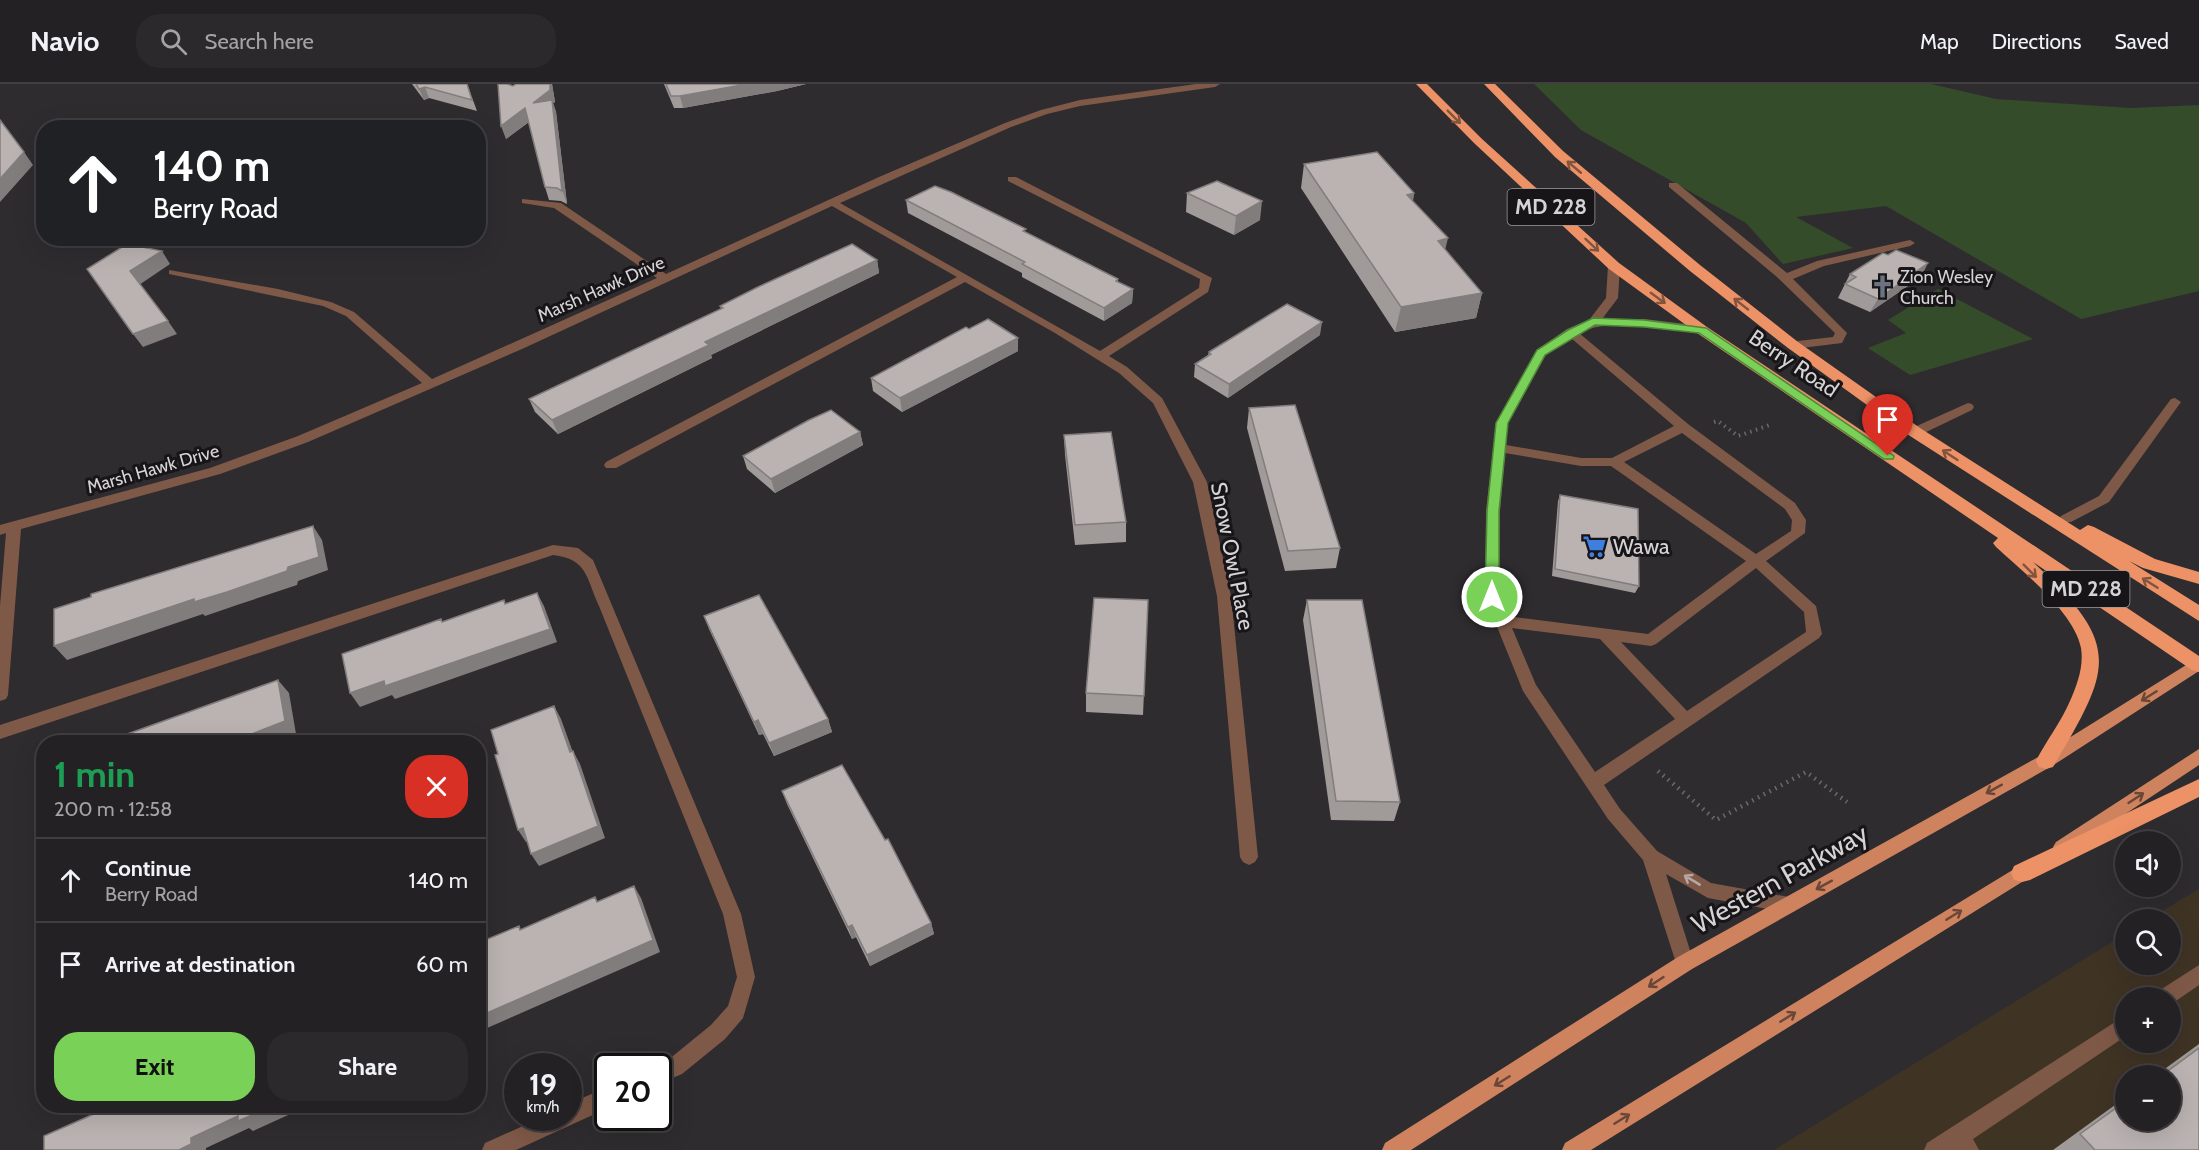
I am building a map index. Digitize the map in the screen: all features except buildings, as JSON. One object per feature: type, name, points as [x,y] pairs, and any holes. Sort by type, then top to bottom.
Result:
[{"type":"highway","name":"Berry Road","points":[[1421,84],[1478,141],[1614,266],[1702,330],[2199,664]]},
{"type":"highway","name":"Berry Road","points":[[1489,84],[1559,154],[1695,268],[1793,345],[1972,470],[2199,614]]},
{"type":"highway","points":[[1972,470],[2149,564],[2199,578]]},
{"type":"highway","points":[[1974,514],[2073,616],[2088,639],[2092,660],[2080,702],[2046,761]]},
{"type":"highway","points":[[2022,873],[2199,787]]},
{"type":"main road","name":"Western Parkway","points":[[1392,1150],[1685,963],[2046,761],[2199,664]]},
{"type":"main road","points":[[1572,1150],[2022,873],[2199,756]]},
{"type":"street","name":"Marsh Hawk Drive","points":[[7,528],[215,471],[303,439],[1008,125],[1044,112],[1100,99],[1215,84]]},
{"type":"street","points":[[1012,179],[1206,278],[1204,290],[1100,356]]},
{"type":"street","points":[[1673,186],[1785,278],[1821,310],[1841,333],[1838,340],[1793,345]]},
{"type":"street","points":[[526,201],[557,205],[666,279]]},
{"type":"street","name":"Snow Owl Place","points":[[833,203],[1059,330],[1123,370],[1158,401],[1200,482],[1224,596],[1249,857]]},
{"type":"street","points":[[1785,278],[1821,263],[1910,243]]},
{"type":"street","points":[[1593,322],[1612,297],[1614,266]]},
{"type":"street","points":[[173,272],[278,291],[335,307],[350,314],[430,384]]},
{"type":"street","points":[[611,465],[965,277]]},
{"type":"street","points":[[1702,330],[1644,323],[1593,322],[1571,332],[1541,353],[1502,423],[1493,511],[1492,597],[1528,687],[1614,814],[1651,856],[1708,890],[1789,905]]},
{"type":"street","points":[[1502,621],[1652,640],[1755,561],[1798,532],[1799,520],[1790,506],[1685,429],[1571,332]]},
{"type":"street","points":[[2066,519],[2104,499],[2175,402]]},
{"type":"street","points":[[1915,432],[1968,407]]},
{"type":"street","points":[[1499,448],[1581,462],[1614,462],[1685,429]]},
{"type":"street","points":[[1593,783],[1814,634],[1811,610],[1772,572],[1614,462]]},
{"type":"street","points":[[0,695],[7,528]]},
{"type":"street","points":[[0,732],[553,550],[573,552],[586,560],[732,914],[746,977],[736,1011],[718,1032],[672,1068]]},
{"type":"street","points":[[1604,634],[1686,720]]},
{"type":"street","points":[[1651,856],[1685,963]]},
{"type":"street","points":[[2180,987],[2199,974]]},
{"type":"street","points":[[1934,1150],[1963,1144],[2115,1032]]},
{"type":"street","points":[[492,1150],[535,1131]]},
{"type":"path","points":[[1685,429],[1718,421],[1738,436],[1770,425]]},
{"type":"path","points":[[1658,771],[1716,820],[1806,772],[1846,802]]},
{"type":"shaded area","points":[[2199,889],[2199,1150],[1774,1150],[2115,940],[2115,975],[2181,975],[2181,909],[2166,909]]},
{"type":"green space","points":[[1534,84],[1931,84],[1996,99],[2131,108],[2199,105],[2199,291],[2081,319],[1886,206],[1796,217],[1853,248],[1783,264],[1746,223],[1581,130]]},
{"type":"green space","points":[[1938,289],[2033,339],[1910,375],[1868,348],[1906,333],[1888,320]]},
{"type":"place","name":"Zion Wesley Church","points":[[1882,287]]},
{"type":"place","name":"Wawa","points":[[1595,546]]},
{"type":"route","points":[[1492,597],[1493,511],[1502,423],[1541,353],[1571,332],[1593,322],[1644,323],[1702,330],[1888,456]]}]
